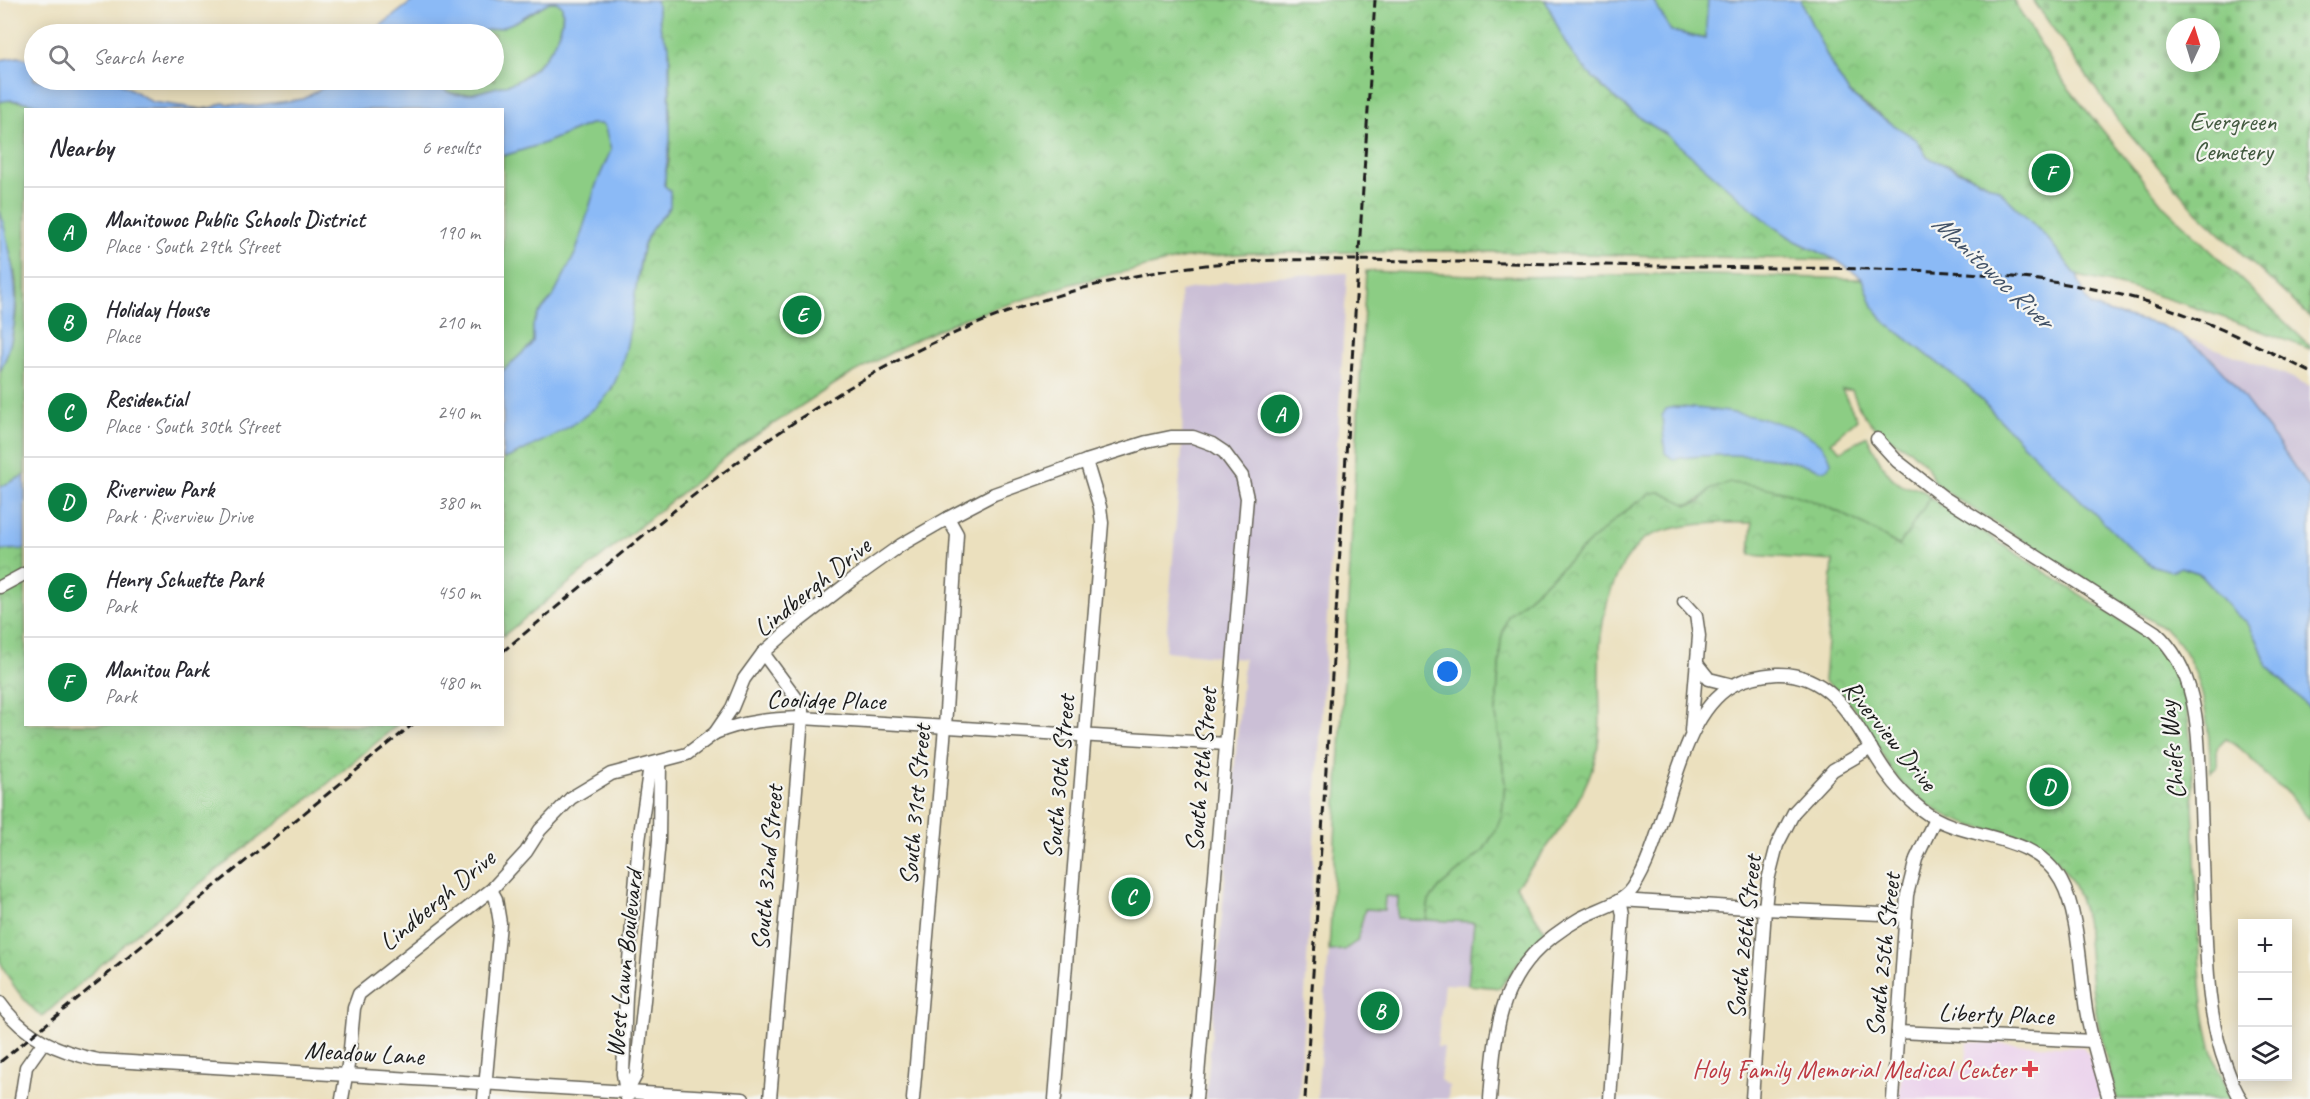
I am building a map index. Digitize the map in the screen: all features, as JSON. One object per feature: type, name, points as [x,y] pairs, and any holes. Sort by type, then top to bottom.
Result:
[{"type":"street","name":"Lindbergh Drive","points":[[346,1075],[354,1008],[359,994],[491,890],[526,852],[540,830],[571,798],[611,774],[687,754],[715,733],[732,708],[744,679],[763,653],[799,621],[901,545],[994,494],[1147,442],[1170,437],[1193,437],[1212,444],[1224,452]]},
{"type":"street","name":"Chiefs Way","points":[[1877,439],[1897,460],[1943,497],[2155,632],[2171,648],[2178,660],[2188,686],[2198,735],[2209,999],[2221,1052],[2241,1099]]},
{"type":"street","name":"South 29th Street","points":[[1196,1099],[1247,498],[1242,476],[1224,452]]},
{"type":"street","name":"South 30th Street","points":[[1054,1099],[1102,523],[1100,507],[1086,461]]},
{"type":"street","name":"South 31st Street","points":[[913,1099],[945,727],[957,534],[948,518]]},
{"type":"street","points":[[0,586],[24,574]]},
{"type":"street","points":[[1684,602],[1696,615],[1699,636],[1691,739]]},
{"type":"street","name":"South 32nd Street","points":[[763,653],[802,706],[770,1099]]},
{"type":"street","points":[[1697,664],[1709,679],[1733,685]]},
{"type":"street","name":"Riverview Drive","points":[[1490,1099],[1500,1014],[1521,967],[1541,945],[1566,926],[1620,900],[1632,890],[1645,864],[1691,739],[1705,710],[1733,685],[1766,675],[1783,674],[1805,679],[1820,686],[1838,700],[1854,718],[1897,786],[1935,819],[1969,832],[2024,846],[2039,855],[2061,880],[2068,897],[2077,938],[2087,1013],[2109,1099]]},
{"type":"street","name":"Coolidge Place","points":[[715,733],[766,719],[802,718],[1226,744]]},
{"type":"street","name":"South 26th Street","points":[[1752,1099],[1765,909],[1768,880],[1777,845],[1794,812],[1833,770],[1871,748]]},
{"type":"street","name":"West Lawn Boulevard","points":[[627,1096],[623,1074],[626,996],[639,841],[655,764]]},
{"type":"street","name":"West Lawn Boulevard","points":[[627,1096],[636,1075],[659,840],[655,764]]},
{"type":"street","name":"South 25th Street","points":[[1893,1099],[1905,915],[1910,878],[1916,859],[1935,819]]},
{"type":"street","points":[[484,1099],[500,923],[496,899],[491,890]]},
{"type":"street","points":[[1610,1099],[1623,915],[1620,900],[1905,915]]},
{"type":"street","name":"Meadow Lane","points":[[1,1006],[13,1019],[44,1043],[71,1054],[98,1060],[485,1083],[627,1096],[743,1099]]},
{"type":"street","name":"Liberty Place","points":[[1898,1032],[2093,1041]]},
{"type":"street","points":[[21,1099],[26,1067],[44,1043]]},
{"type":"street","points":[[342,1099],[346,1075]]},
{"type":"shaded area","points":[[1347,273],[1299,1099],[1206,1099],[1244,659],[1165,651],[1182,452],[1183,362],[1180,291],[1224,282],[1275,276]]},
{"type":"shaded area","points":[[2182,336],[2310,386],[2310,490],[2276,440],[2231,381],[2212,359]]},
{"type":"shaded area","points":[[1385,896],[1398,897],[1397,918],[1474,922],[1468,985],[1444,984],[1437,1047],[1444,1047],[1440,1080],[1449,1086],[1448,1099],[1317,1099],[1329,951],[1344,950],[1365,909]]},
{"type":"shaded area","name":"Holy Family Memorial Medical Center","points":[[1968,1042],[2083,1047],[2089,1054],[2101,1099],[1899,1099],[1902,1067],[1965,1071]]},
{"type":"green space","points":[[656,0],[1545,0],[1573,54],[1616,98],[1640,118],[1666,134],[1768,222],[1794,240],[1836,260],[1452,251],[1251,253],[1185,258],[1075,283],[959,320],[911,342],[844,378],[741,445],[504,635],[504,459],[573,423],[602,401],[612,389],[627,339],[643,248],[652,226],[665,214],[665,175],[669,162],[670,140],[670,52],[661,31]]},
{"type":"green space","points":[[1653,0],[1708,0],[1706,39],[1671,31]]},
{"type":"green space","points":[[1800,0],[2013,0],[2066,85],[2164,206],[2310,346],[2310,349],[2166,298],[2077,276],[2048,239],[1998,189],[1950,166],[1933,161],[1927,157],[1921,145],[1849,93],[1833,68]]},
{"type":"green space","name":"Evergreen Cemetery","points":[[2033,0],[2310,0],[2310,317],[2197,212],[2117,119]]},
{"type":"green space","points":[[549,2],[556,2],[562,6],[560,28],[552,48],[529,73],[504,85],[504,26],[527,16]]},
{"type":"green space","points":[[444,90],[486,90],[464,94]]},
{"type":"green space","points":[[5,100],[39,104],[47,108],[24,108],[24,475],[0,487],[0,372],[13,334],[17,294],[14,268],[0,209],[0,102]]},
{"type":"green space","points":[[590,124],[602,124],[611,150],[596,185],[576,252],[553,297],[539,313],[533,325],[533,341],[504,370],[504,156],[542,144]]},
{"type":"green space","points":[[1366,271],[1524,277],[1668,274],[1863,279],[1873,306],[1885,322],[1970,388],[2023,444],[2181,567],[2199,573],[2237,615],[2247,622],[2259,643],[2267,666],[2310,709],[2310,820],[2288,792],[2273,782],[2244,752],[2226,739],[2217,748],[2217,767],[2211,772],[2206,715],[2198,679],[2181,646],[2168,631],[1952,496],[1934,481],[1927,466],[1910,450],[1883,435],[1869,421],[1859,408],[1852,390],[1842,390],[1857,419],[1831,442],[1841,451],[1867,436],[1881,463],[1894,480],[1904,486],[1922,490],[1930,498],[1900,546],[1836,511],[1789,493],[1709,490],[1697,501],[1686,504],[1660,492],[1638,502],[1619,516],[1508,616],[1501,639],[1496,714],[1505,783],[1502,814],[1496,830],[1483,851],[1440,887],[1429,901],[1426,920],[1397,918],[1398,897],[1385,896],[1384,910],[1365,909],[1357,941],[1344,950],[1329,951]]},
{"type":"green space","points":[[1730,483],[1775,489],[1818,503],[1839,512],[1899,546],[1930,498],[2148,638],[2169,657],[2182,686],[2189,731],[2203,1006],[2213,1054],[2233,1099],[2117,1099],[2096,1013],[2087,929],[2078,895],[2070,879],[2059,863],[2038,845],[2021,837],[1977,827],[1952,818],[1928,805],[1904,786],[1889,766],[1857,712],[1842,695],[1824,681],[1833,561],[1750,555],[1752,523],[1697,525],[1656,534],[1642,540],[1623,565],[1615,579],[1602,625],[1599,657],[1600,730],[1594,763],[1571,812],[1516,886],[1545,931],[1500,988],[1468,985],[1474,922],[1426,920],[1429,901],[1440,887],[1483,851],[1496,830],[1502,814],[1505,783],[1496,714],[1501,639],[1508,616],[1619,516],[1651,493],[1660,492],[1688,505],[1700,502],[1709,490]]},
{"type":"green space","points":[[24,549],[24,726],[396,726],[326,785],[137,933],[42,1017],[18,992],[0,961],[0,550]]},
{"type":"water","points":[[414,0],[656,0],[661,31],[669,46],[670,140],[664,185],[670,191],[670,207],[645,241],[626,350],[620,370],[602,401],[582,418],[547,439],[504,459],[504,370],[530,346],[533,341],[533,325],[539,313],[553,297],[576,252],[596,185],[611,150],[602,124],[590,124],[542,144],[504,156],[504,108],[208,108],[222,103],[251,106],[303,99],[319,90],[446,90],[456,95],[464,95],[487,90],[504,90],[504,85],[528,74],[544,58],[557,38],[563,17],[562,6],[556,2],[549,2],[504,26],[504,24],[383,24]]},
{"type":"water","name":"Manitowoc River","points":[[1545,0],[1653,0],[1671,31],[1705,39],[1708,0],[1800,0],[1833,68],[1849,93],[1867,108],[1916,139],[1927,157],[1998,189],[2048,239],[2077,276],[2086,299],[2092,306],[2160,325],[2182,336],[2212,359],[2276,440],[2310,490],[2310,709],[2267,666],[2259,643],[2247,622],[2237,615],[2199,573],[2181,567],[2171,571],[2151,565],[2133,551],[2023,444],[1970,388],[1885,322],[1873,306],[1863,279],[1836,260],[1794,240],[1768,222],[1666,134],[1640,118],[1604,88],[1573,55]]},
{"type":"water","points":[[24,58],[24,90],[132,90],[152,102],[195,108],[44,108],[11,100],[0,102],[0,60]]},
{"type":"water","points":[[0,211],[12,264],[16,295],[11,341],[0,372]]},
{"type":"water","points":[[1674,407],[1737,414],[1787,426],[1808,436],[1824,448],[1831,463],[1826,470],[1822,470],[1786,460],[1749,455],[1711,455],[1673,459],[1665,453],[1662,416],[1666,409]]},
{"type":"water","points":[[24,475],[24,549],[0,550],[0,487]]},
{"type":"railway","points":[[1305,1099],[1375,0]]},
{"type":"railway","points":[[504,650],[660,522],[769,439],[885,367],[976,324],[1037,302],[1133,276],[1166,270],[1251,261],[1331,260],[1918,270],[1972,273],[2026,278],[2130,297],[2177,311],[2267,350],[2310,372]]},
{"type":"railway","points":[[0,1062],[411,726]]},
{"type":"place","name":"Manitou Park","points":[[2051,173]]},
{"type":"place","name":"Henry Schuette Park","points":[[802,315]]},
{"type":"place","name":"Manitowoc Public Schools District","points":[[1280,414]]},
{"type":"place","name":"Riverview Park","points":[[2049,787]]},
{"type":"place","name":"Residential","points":[[1131,897]]},
{"type":"place","name":"Holiday House","points":[[1380,1011]]},
{"type":"place","name":"Holy Family Memorial Medical Center","points":[[2030,1069]]}]
